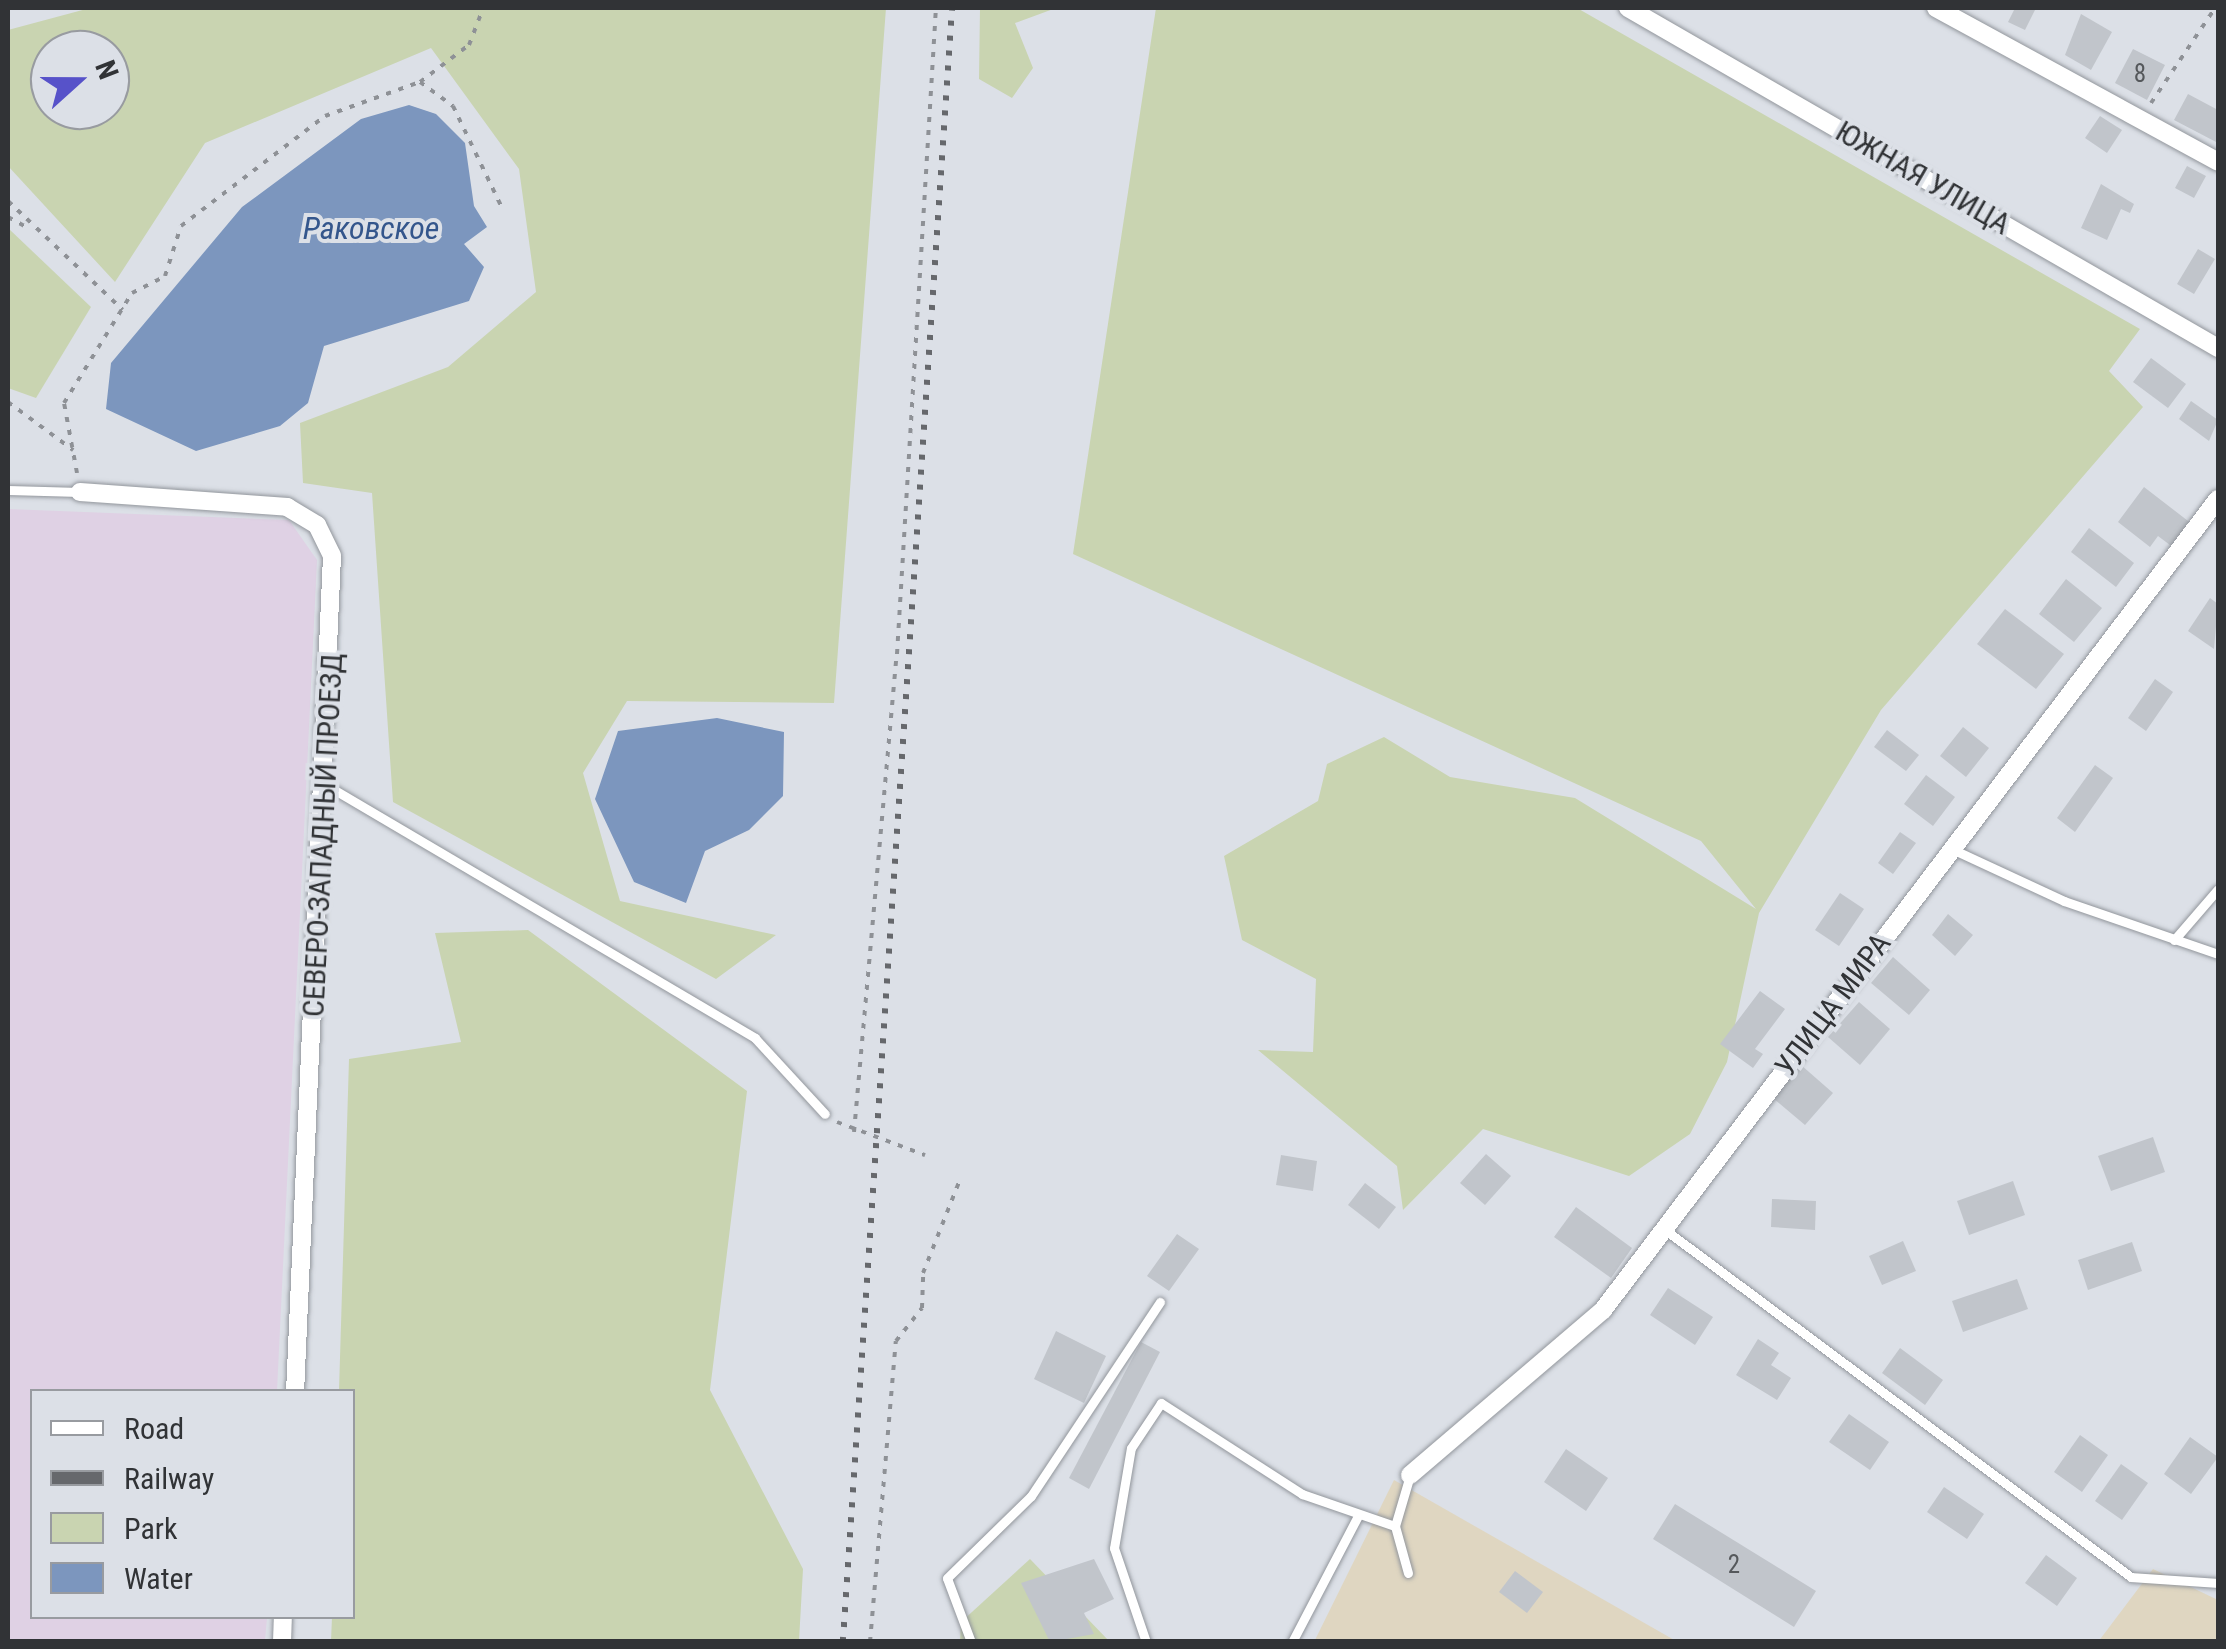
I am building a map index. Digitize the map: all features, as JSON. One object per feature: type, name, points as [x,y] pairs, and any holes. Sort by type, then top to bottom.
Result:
[{"type":"street","name":"ЮЖНАЯ УЛИЦА","points":[[1628,8],[2218,348]]},
{"type":"street","points":[[1936,8],[2218,162]]},
{"type":"street","name":"СЕВЕРО-ЗАПАДНЫЙ ПРОЕЗД","points":[[80,492],[287,507],[317,525],[334,578],[295,1389]]},
{"type":"street","name":"УЛИЦА МИРА","points":[[1410,1475],[1603,1310],[2218,499]]},
{"type":"lane","points":[[8,490],[80,492]]},
{"type":"lane","points":[[326,785],[754,1038],[825,1114]]},
{"type":"lane","points":[[1952,849],[2174,940],[2218,954]]},
{"type":"lane","points":[[2174,940],[2218,889]]},
{"type":"lane","points":[[1664,1230],[2131,1576],[2218,1583]]},
{"type":"lane","points":[[971,1642],[947,1578],[1031,1496],[1160,1302]]},
{"type":"lane","points":[[1146,1642],[1114,1548],[1131,1448],[1161,1403],[1302,1494],[1395,1526]]},
{"type":"lane","points":[[1408,1574],[1395,1526],[1410,1475]]},
{"type":"lane","points":[[1292,1642],[1359,1514]]},
{"type":"path","points":[[80,492],[64,402],[132,293],[165,276],[182,226],[273,149],[342,108],[420,82],[469,45],[483,8]]},
{"type":"path","points":[[854,1132],[897,654],[936,8]]},
{"type":"path","points":[[2140,119],[2216,8]]},
{"type":"path","points":[[420,82],[454,106],[503,210]]},
{"type":"path","points":[[8,201],[123,310]]},
{"type":"path","points":[[8,218],[36,231]]},
{"type":"path","points":[[8,402],[73,450]]},
{"type":"path","points":[[825,1114],[854,1132],[926,1155]]},
{"type":"path","points":[[870,1642],[896,1341],[922,1308],[923,1273],[961,1177]]},
{"type":"shaded area","points":[[8,509],[289,520],[317,560],[277,1389],[30,1389],[30,1619],[267,1619],[265,1641],[8,1641]]},
{"type":"shaded area","points":[[1394,1480],[1676,1641],[1314,1642]]},
{"type":"shaded area","points":[[2153,1569],[2218,1600],[2218,1641],[2098,1642]]},
{"type":"green space","points":[[90,8],[886,8],[834,703],[627,701],[583,773],[620,901],[776,935],[716,979],[393,802],[372,493],[303,483],[300,423],[448,367],[536,292],[519,169],[431,48],[205,143],[115,282],[8,166],[8,30]]},
{"type":"green space","points":[[980,8],[1056,8],[1015,23],[1033,68],[1012,98],[979,79]]},
{"type":"green space","points":[[1156,8],[1577,8],[2140,329],[2109,371],[2143,407],[1881,710],[1759,913],[1727,1062],[1690,1134],[1629,1176],[1483,1129],[1403,1210],[1397,1166],[1258,1050],[1313,1052],[1316,979],[1242,940],[1224,856],[1318,801],[1327,764],[1384,737],[1450,777],[1575,798],[1756,909],[1701,841],[1073,554]]},
{"type":"green space","points":[[8,228],[91,307],[36,398],[8,388]]},
{"type":"green space","points":[[528,930],[747,1091],[710,1390],[803,1569],[799,1641],[331,1641],[332,1619],[355,1619],[355,1389],[339,1389],[349,1059],[461,1042],[435,933]]},
{"type":"green space","points":[[1030,1559],[1109,1641],[960,1642],[961,1622]]},
{"type":"water","name":"Раковское","points":[[409,105],[436,114],[465,143],[474,206],[487,227],[464,244],[484,267],[469,301],[324,346],[308,403],[280,426],[196,451],[106,409],[111,363],[242,207],[361,119]]},
{"type":"water","points":[[717,718],[784,732],[783,796],[749,830],[705,851],[686,903],[634,882],[595,799],[618,731]]},
{"type":"building","points":[[2015,8],[2036,8],[2025,30],[2008,22]]},
{"type":"building","points":[[2081,14],[2112,32],[2091,70],[2065,55]]},
{"type":"building","points":[[2133,49],[2165,65],[2147,100],[2115,83]]},
{"type":"building","points":[[2188,94],[2218,110],[2218,143],[2174,120]]},
{"type":"building","points":[[2100,116],[2122,130],[2107,153],[2085,138]]},
{"type":"building","points":[[2187,166],[2206,176],[2194,198],[2175,188]]},
{"type":"building","points":[[2101,184],[2134,204],[2130,213],[2121,209],[2107,240],[2081,228]]},
{"type":"building","points":[[2198,249],[2215,259],[2194,294],[2177,284]]},
{"type":"building","points":[[2151,358],[2186,384],[2168,408],[2133,382]]},
{"type":"building","points":[[2191,401],[2218,420],[2209,441],[2179,419]]},
{"type":"building","points":[[2144,487],[2192,524],[2174,548],[2158,536],[2150,547],[2118,522]]},
{"type":"building","points":[[2089,528],[2134,563],[2116,587],[2071,552]]},
{"type":"building","points":[[2066,579],[2102,608],[2074,642],[2039,614]]},
{"type":"building","points":[[2210,598],[2218,604],[2214,649],[2188,631]]},
{"type":"building","points":[[2005,609],[2064,654],[2036,689],[1977,644]]},
{"type":"building","points":[[2155,679],[2173,692],[2146,731],[2128,718]]},
{"type":"building","points":[[1963,727],[1989,748],[1966,777],[1940,756]]},
{"type":"building","points":[[1887,730],[1919,755],[1906,771],[1874,747]]},
{"type":"building","points":[[2095,765],[2113,778],[2075,832],[2057,818]]},
{"type":"building","points":[[1926,775],[1955,797],[1933,826],[1904,804]]},
{"type":"building","points":[[1900,832],[1916,843],[1893,874],[1878,863]]},
{"type":"building","points":[[1840,893],[1864,909],[1839,946],[1815,930]]},
{"type":"building","points":[[1948,914],[1973,935],[1955,956],[1932,935]]},
{"type":"building","points":[[1893,957],[1930,990],[1909,1015],[1871,983]]},
{"type":"building","points":[[1760,991],[1785,1009],[1755,1049],[1763,1054],[1753,1068],[1720,1044]]},
{"type":"building","points":[[1859,1002],[1890,1029],[1860,1065],[1828,1037]]},
{"type":"building","points":[[1801,1065],[1833,1093],[1805,1125],[1773,1098]]},
{"type":"building","points":[[2153,1137],[2165,1172],[2111,1191],[2098,1156]]},
{"type":"building","points":[[1486,1154],[1511,1176],[1485,1205],[1460,1183]]},
{"type":"building","points":[[1281,1155],[1317,1161],[1313,1191],[1276,1185]]},
{"type":"building","points":[[2013,1181],[2025,1215],[1969,1235],[1957,1201]]},
{"type":"building","points":[[1365,1183],[1396,1207],[1379,1229],[1348,1205]]},
{"type":"building","points":[[1772,1199],[1816,1201],[1815,1230],[1771,1227]]},
{"type":"building","points":[[1576,1207],[1632,1248],[1611,1278],[1554,1237]]},
{"type":"building","points":[[1177,1234],[1199,1249],[1169,1291],[1147,1276]]},
{"type":"building","points":[[1903,1241],[1916,1271],[1882,1285],[1869,1256]]},
{"type":"building","points":[[2132,1242],[2142,1271],[2088,1290],[2078,1260]]},
{"type":"building","points":[[2017,1279],[2028,1309],[1963,1332],[1952,1301]]},
{"type":"building","points":[[1668,1288],[1713,1317],[1695,1345],[1650,1315]]},
{"type":"building","points":[[1056,1331],[1106,1356],[1084,1403],[1034,1379]]},
{"type":"building","points":[[1758,1339],[1779,1353],[1771,1365],[1791,1378],[1777,1400],[1736,1375]]},
{"type":"building","points":[[1141,1342],[1160,1352],[1089,1489],[1069,1478]]},
{"type":"building","points":[[1900,1348],[1943,1380],[1925,1405],[1882,1373]]},
{"type":"building","points":[[1849,1414],[1889,1442],[1870,1470],[1829,1442]]},
{"type":"building","points":[[2080,1435],[2108,1455],[2082,1492],[2054,1472]]},
{"type":"building","points":[[2190,1437],[2218,1457],[2191,1494],[2164,1474]]},
{"type":"building","points":[[1566,1449],[1608,1478],[1586,1511],[1544,1482]]},
{"type":"building","points":[[2121,1464],[2148,1483],[2122,1520],[2095,1501]]},
{"type":"building","points":[[1944,1487],[1984,1514],[1967,1539],[1927,1512]]},
{"type":"building","points":[[1675,1504],[1816,1591],[1794,1627],[1653,1539]]},
{"type":"building","points":[[2046,1555],[2077,1578],[2057,1606],[2025,1583]]},
{"type":"building","points":[[1094,1559],[1114,1599],[1084,1613],[1094,1634],[1050,1642],[1021,1583]]},
{"type":"building","points":[[1515,1571],[1543,1592],[1527,1613],[1499,1592]]},
{"type":"railway","points":[[843,1642],[952,8]]}]
